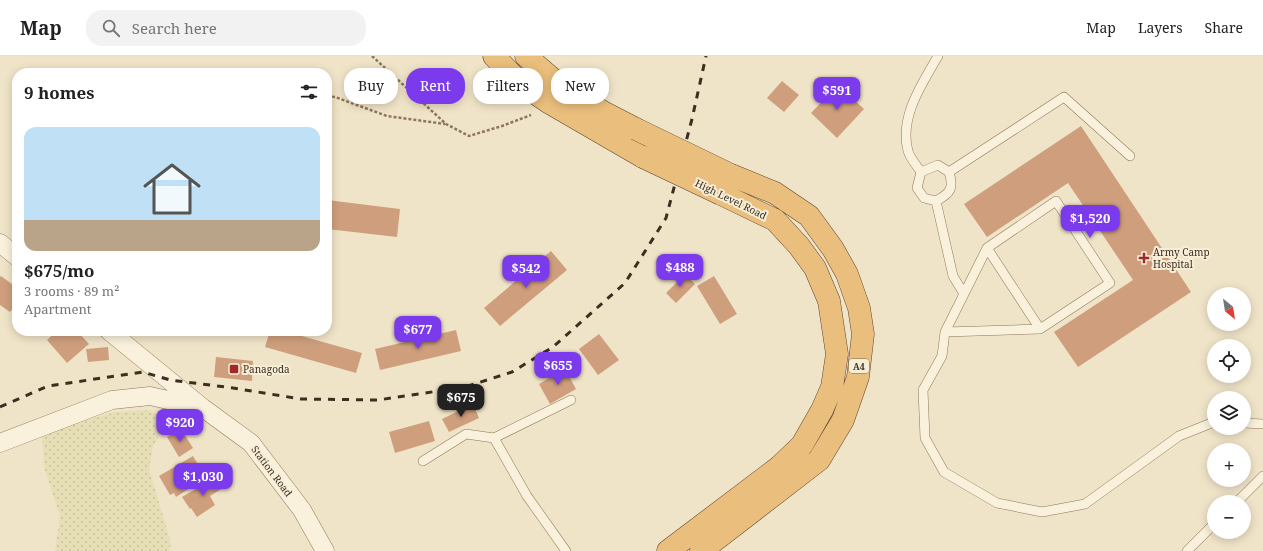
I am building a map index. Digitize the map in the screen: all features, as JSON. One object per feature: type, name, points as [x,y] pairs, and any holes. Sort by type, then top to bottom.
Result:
[{"type":"highway","name":"High Level Road","points":[[494,56],[520,83],[548,102],[643,157],[726,185],[774,193],[809,216],[833,249],[847,274],[859,308],[863,334],[858,377],[843,420],[819,460],[701,551]]},
{"type":"highway","name":"High Level Road","points":[[526,56],[564,90],[636,129],[726,185],[775,220],[799,246],[815,268],[829,301],[837,354],[832,387],[822,410],[802,445],[779,467],[668,551]]},
{"type":"street","points":[[0,243],[12,253]]},
{"type":"street","name":"Station Road","points":[[115,336],[203,408],[251,443],[302,510],[325,551]]},
{"type":"street","points":[[0,442],[112,400],[150,396],[203,408]]},
{"type":"lane","points":[[921,172],[938,165],[949,172],[952,184],[947,195],[936,201],[924,198],[917,188],[921,172],[908,152],[906,126],[917,91],[938,56]]},
{"type":"lane","points":[[949,172],[1064,97],[1130,156]]},
{"type":"lane","points":[[936,201],[953,276],[964,294]]},
{"type":"lane","points":[[945,332],[1040,329],[1110,283],[1056,201],[987,248],[945,332],[942,356],[923,390],[925,438],[944,472],[997,503],[1042,512],[1085,504],[1179,436],[1207,425]]},
{"type":"lane","points":[[987,248],[1040,329]]},
{"type":"lane","points":[[423,461],[466,434],[494,438],[571,400]]},
{"type":"lane","points":[[1251,423],[1263,424]]},
{"type":"lane","points":[[494,438],[527,496],[566,551]]},
{"type":"lane","points":[[1244,495],[1263,476]]},
{"type":"lane","points":[[1187,551],[1207,531]]},
{"type":"path","points":[[372,56],[446,124],[469,136],[502,126],[530,115],[548,102]]},
{"type":"path","points":[[332,97],[387,116],[446,124]]},
{"type":"shaded area","points":[[149,410],[164,418],[166,425],[153,446],[149,469],[171,543],[169,551],[55,551],[60,516],[44,467],[42,433],[115,412]]},
{"type":"building","points":[[782,81],[799,95],[784,112],[767,98]]},
{"type":"building","points":[[838,85],[864,109],[837,138],[811,113]]},
{"type":"building","name":"Army Camp Hospital","points":[[1081,126],[1191,292],[1078,367],[1054,332],[1133,280],[1068,183],[987,237],[964,204]]},
{"type":"building","points":[[332,201],[400,209],[397,237],[332,230]]},
{"type":"building","points":[[551,251],[567,270],[500,326],[484,308]]},
{"type":"building","points":[[685,274],[695,284],[676,303],[666,293]]},
{"type":"building","points":[[1,276],[12,284],[12,309],[10,312],[0,305]]},
{"type":"building","points":[[714,276],[737,314],[720,324],[697,286]]},
{"type":"building","points":[[456,330],[461,351],[380,370],[375,349]]},
{"type":"building","points":[[599,334],[619,360],[598,375],[579,349]]},
{"type":"building","points":[[51,336],[82,336],[89,344],[67,363],[47,340]]},
{"type":"building","points":[[268,336],[302,336],[362,353],[356,373],[265,347]]},
{"type":"building","points":[[108,347],[109,360],[88,362],[86,349]]},
{"type":"building","name":"Panagoda","points":[[216,357],[253,361],[252,381],[214,377]]},
{"type":"building","points":[[565,369],[576,389],[550,404],[539,384]]},
{"type":"building","points":[[473,404],[479,418],[449,432],[442,419]]},
{"type":"building","points":[[429,421],[435,441],[395,453],[389,432]]},
{"type":"building","points":[[181,429],[193,448],[179,457],[167,437]]},
{"type":"building","points":[[193,456],[204,475],[191,482],[193,486],[176,497],[174,493],[170,495],[159,476]]},
{"type":"building","points":[[216,477],[223,488],[210,496],[215,505],[197,517],[182,497]]},
{"type":"railway","points":[[0,407],[48,386],[143,372],[170,380],[301,399],[378,400],[465,387],[512,372],[553,347],[625,283],[666,218],[692,119],[706,56]]},
{"type":"place","name":"Army Camp Hospital","points":[[1144,258]]},
{"type":"place","name":"Panagoda","points":[[234,369]]}]
